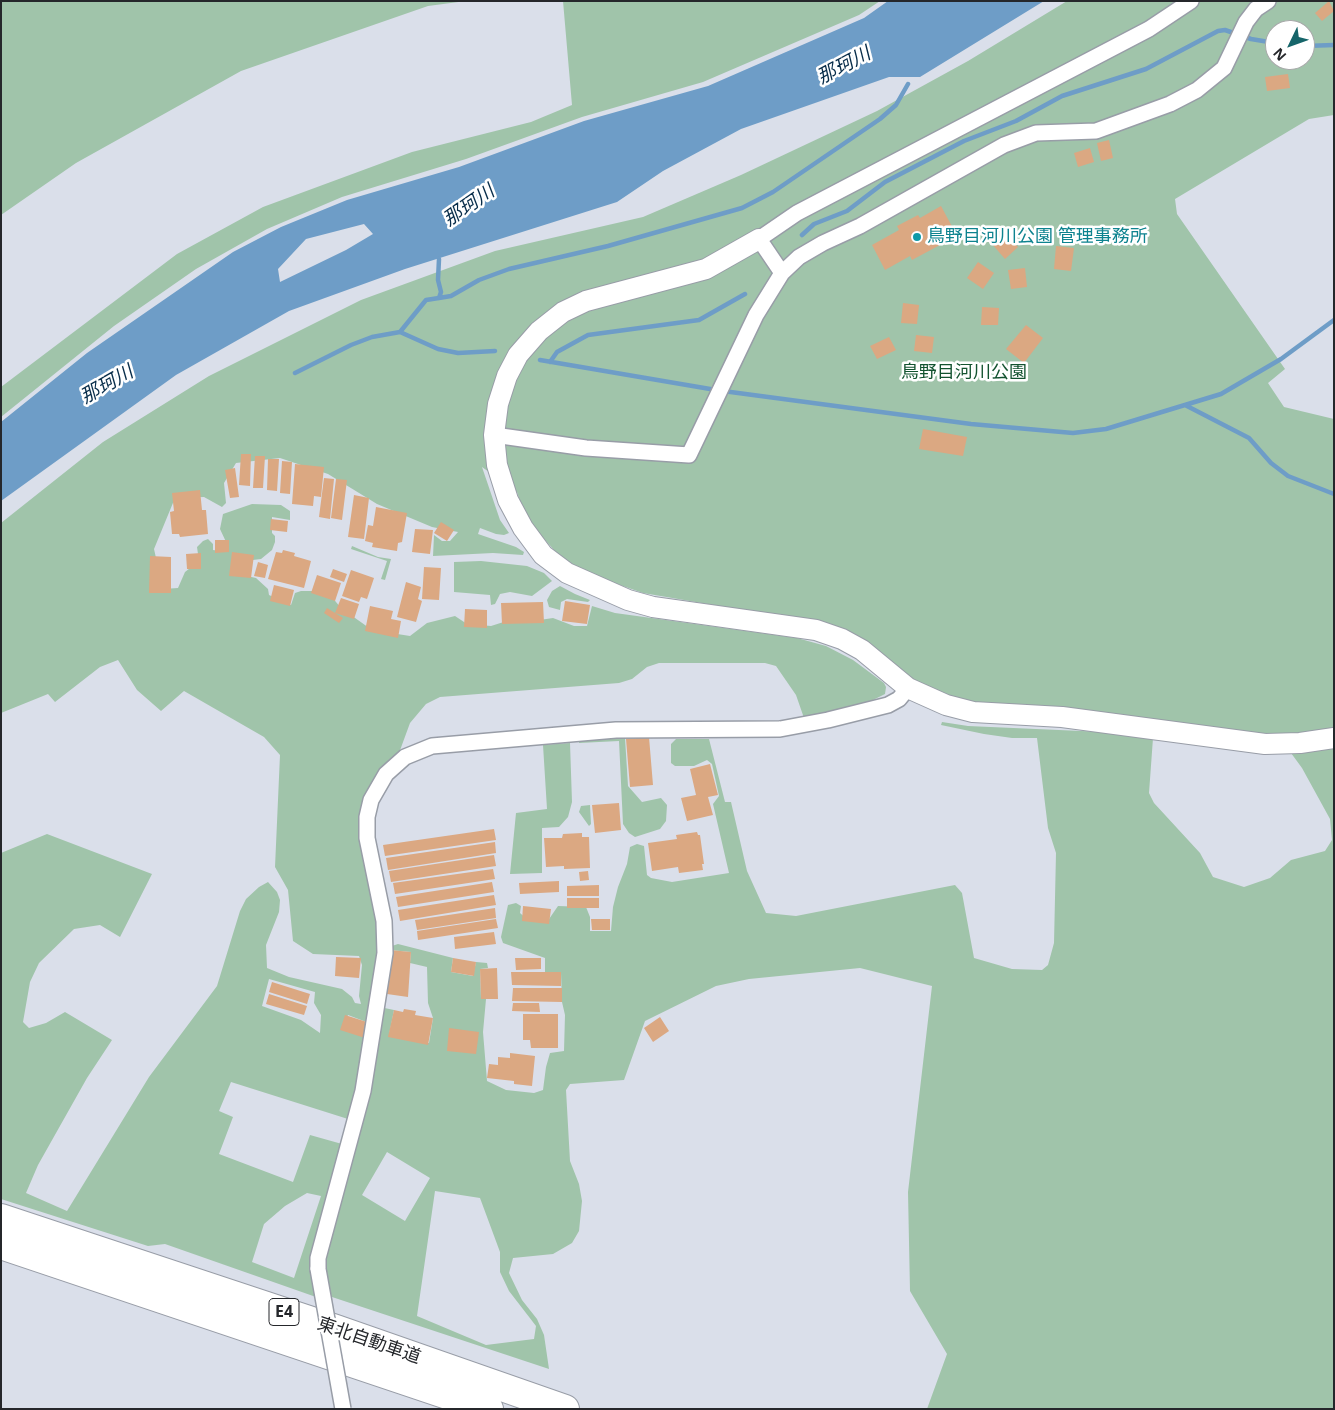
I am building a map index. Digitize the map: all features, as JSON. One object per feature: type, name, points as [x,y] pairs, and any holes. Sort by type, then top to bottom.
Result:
[{"type":"highway","name":"東北自動車道","points":[[1,1218],[345,1332],[565,1409]]},
{"type":"highway","name":"東北自動車道","points":[[1,1245],[488,1409]]},
{"type":"street","points":[[1192,1],[1148,30],[797,213],[759,239],[706,269],[586,301],[563,312],[539,331],[518,355],[507,376],[498,404],[494,435],[498,465],[508,500],[523,528],[543,555],[567,573],[628,600],[653,607],[816,630],[842,639],[862,650],[908,688],[946,705],[973,712],[1062,717],[1265,744],[1300,743],[1334,738]]},
{"type":"street","points":[[494,435],[586,448],[689,455],[756,315],[782,273],[799,257],[823,243],[860,226],[1004,145],[1036,133],[1096,131],[1170,104],[1197,90],[1224,68],[1256,9],[1268,1]]},
{"type":"street","points":[[759,239],[782,273]]},
{"type":"street","points":[[344,1409],[318,1268],[318,1258],[363,1091],[385,953],[384,921],[367,838],[367,817],[374,793],[386,774],[405,757],[432,746],[616,730],[780,729],[828,720],[888,705],[898,699],[908,688]]},
{"type":"green space","points":[[1,1],[466,1],[428,6],[241,71],[76,163],[1,215]]},
{"type":"green space","points":[[563,1],[880,1],[859,15],[703,82],[582,117],[466,159],[342,197],[267,229],[196,269],[114,326],[1,417],[1,387],[177,254],[263,207],[412,152],[531,122],[572,105]]},
{"type":"green space","name":"鳥野目河川公園","points":[[1067,1],[1334,1],[1334,115],[1309,119],[1175,199],[1177,214],[1285,369],[1268,383],[1284,407],[1334,419],[1334,1409],[927,1409],[947,1354],[910,1291],[908,1192],[932,986],[860,968],[749,979],[716,986],[645,1021],[624,1080],[570,1084],[566,1090],[570,1161],[579,1184],[582,1201],[579,1231],[572,1243],[553,1254],[513,1258],[509,1273],[522,1300],[537,1319],[544,1335],[549,1369],[329,1296],[316,1297],[165,1244],[148,1246],[1,1199],[1,853],[47,834],[152,874],[120,937],[100,925],[74,929],[39,963],[30,982],[23,1022],[29,1028],[46,1023],[65,1012],[112,1040],[87,1078],[38,1165],[26,1193],[67,1211],[149,1077],[217,986],[240,911],[246,899],[259,887],[268,882],[277,892],[280,900],[279,912],[266,945],[267,968],[289,977],[342,989],[352,997],[355,1003],[361,1004],[359,996],[362,965],[359,956],[313,954],[293,941],[288,890],[275,867],[280,755],[264,737],[184,691],[161,711],[137,690],[118,660],[100,667],[55,702],[48,694],[1,713],[1,523],[103,442],[209,376],[361,300],[495,251],[643,217],[741,175],[877,111],[968,61]],"holes":[[[280,458],[328,474],[377,504],[432,527],[458,532],[450,541],[442,541],[434,535],[433,556],[493,553],[523,555],[524,552],[516,547],[478,534],[480,528],[496,534],[504,535],[509,533],[500,520],[482,467],[517,492],[522,507],[537,531],[562,559],[597,577],[643,593],[819,623],[927,692],[977,705],[1280,738],[1302,768],[1330,819],[1332,840],[1325,851],[1291,860],[1270,878],[1244,887],[1213,877],[1200,853],[1154,803],[1149,793],[1153,738],[1104,732],[968,726],[942,722],[941,725],[984,734],[1012,738],[1037,738],[1048,828],[1056,853],[1054,943],[1048,965],[1042,970],[1012,969],[974,958],[962,893],[955,885],[796,916],[766,913],[747,871],[731,802],[725,802],[709,739],[676,739],[671,744],[671,763],[675,766],[694,766],[707,760],[712,764],[719,796],[713,804],[729,873],[672,882],[651,878],[647,875],[644,846],[637,844],[630,847],[627,864],[618,887],[613,907],[611,931],[590,931],[590,917],[586,907],[558,906],[547,922],[529,921],[520,913],[521,906],[516,903],[508,905],[501,937],[503,943],[545,958],[545,972],[561,973],[562,1002],[565,1015],[564,1051],[550,1053],[543,1090],[534,1093],[506,1090],[487,1081],[483,1032],[486,999],[481,999],[480,969],[488,968],[487,963],[476,962],[473,976],[451,972],[453,958],[398,944],[392,946],[390,950],[411,952],[410,963],[427,967],[428,1003],[433,1018],[429,1043],[389,1035],[394,1010],[375,1006],[380,934],[358,825],[364,798],[399,753],[410,723],[426,704],[440,697],[619,683],[632,679],[647,667],[659,663],[765,663],[776,666],[796,695],[804,718],[869,702],[885,694],[886,687],[884,683],[853,660],[826,646],[797,638],[615,613],[592,606],[587,626],[574,626],[553,618],[533,621],[513,619],[491,626],[467,624],[455,616],[427,623],[410,636],[372,630],[341,608],[331,596],[316,591],[301,591],[295,593],[291,605],[269,595],[268,589],[256,578],[238,574],[236,562],[261,559],[272,550],[275,542],[275,536],[272,533],[272,517],[290,520],[290,511],[281,505],[252,504],[223,514],[220,529],[227,544],[220,551],[213,550],[213,544],[208,539],[203,541],[197,547],[199,561],[185,572],[178,588],[163,589],[154,549],[175,498],[204,497],[222,507],[226,503],[224,483],[236,463]],[[269,979],[315,992],[314,1003],[321,1015],[320,1033],[301,1020],[262,1006]],[[348,1015],[369,1023],[343,1028]],[[231,1082],[348,1119],[342,1144],[310,1135],[293,1182],[219,1154],[233,1117],[219,1111]],[[387,1152],[430,1178],[405,1221],[362,1195]],[[435,1191],[480,1198],[500,1252],[500,1272],[509,1291],[536,1326],[534,1339],[486,1345],[417,1316]],[[307,1193],[321,1196],[294,1278],[252,1262],[264,1224],[285,1206]]]},
{"type":"green space","points":[[352,546],[378,557],[391,559],[385,580],[381,579],[387,561],[351,549]]},
{"type":"green space","points":[[481,561],[527,566],[544,573],[552,581],[532,596],[510,592],[500,594],[495,604],[491,605],[490,595],[454,592],[454,562]]},
{"type":"green space","points":[[560,586],[590,600],[588,602],[567,599],[561,602],[560,610],[549,607],[547,600],[552,591]]},
{"type":"green space","points":[[625,738],[628,786],[642,802],[661,798],[667,805],[666,821],[660,829],[635,837],[629,833],[623,824],[619,741],[579,743],[579,741]]},
{"type":"green space","points":[[570,743],[572,802],[568,817],[559,827],[542,828],[542,873],[510,874],[516,813],[547,809],[543,745]]},
{"type":"green space","points":[[590,805],[591,824],[589,826],[579,812],[581,806]]},
{"type":"water","name":"那珂川","points":[[888,1],[1044,1],[920,77],[889,77],[741,129],[663,171],[617,202],[405,269],[289,311],[176,375],[1,501],[1,422],[87,353],[233,252],[281,227],[347,200],[459,167],[584,121],[708,86],[864,18]],"holes":[[[364,224],[373,234],[346,250],[280,282],[278,269],[306,239]]]},
{"type":"building","points":[[1329,1],[1334,11],[1322,21],[1315,13]]},
{"type":"building","points":[[1288,74],[1290,88],[1267,91],[1265,77]]},
{"type":"building","points":[[1109,140],[1113,158],[1101,161],[1097,143]]},
{"type":"building","points":[[1090,148],[1094,162],[1078,167],[1074,153]]},
{"type":"building","name":"鳥野目河川公園 管理事務所","points":[[941,206],[955,232],[938,242],[940,245],[912,260],[910,256],[885,270],[872,245],[899,230],[897,226],[918,215],[920,218]]},
{"type":"building","points":[[1005,232],[1018,247],[1005,259],[992,244]]},
{"type":"building","points":[[1056,246],[1074,248],[1071,271],[1054,269]]},
{"type":"building","points":[[978,262],[994,273],[983,289],[967,278]]},
{"type":"building","points":[[1025,268],[1027,287],[1011,289],[1008,270]]},
{"type":"building","points":[[903,303],[919,305],[917,324],[901,323]]},
{"type":"building","points":[[982,307],[999,308],[998,325],[981,325]]},
{"type":"building","points":[[1026,325],[1043,338],[1024,363],[1006,349]]},
{"type":"building","points":[[916,335],[934,337],[932,353],[914,351]]},
{"type":"building","points":[[889,337],[896,350],[877,359],[870,346]]},
{"type":"building","points":[[923,429],[967,437],[963,456],[919,449]]},
{"type":"building","points":[[241,454],[251,454],[250,486],[239,485]]},
{"type":"building","points":[[255,456],[265,456],[263,488],[253,488]]},
{"type":"building","points":[[268,459],[279,459],[277,491],[267,490]]},
{"type":"building","points":[[282,461],[292,462],[290,494],[280,493]]},
{"type":"building","points":[[295,464],[324,467],[321,497],[314,496],[313,506],[292,504]]},
{"type":"building","points":[[235,468],[239,497],[230,498],[225,470]]},
{"type":"building","points":[[324,478],[334,479],[330,519],[319,517]]},
{"type":"building","points":[[336,479],[347,480],[342,520],[331,518]]},
{"type":"building","points":[[200,490],[202,510],[206,510],[208,534],[180,537],[179,534],[172,534],[170,512],[174,511],[172,493]]},
{"type":"building","points":[[354,495],[369,498],[364,539],[348,537]]},
{"type":"building","points":[[376,507],[407,513],[402,542],[398,543],[397,551],[372,547],[373,543],[365,541],[368,525],[373,526]]},
{"type":"building","points":[[271,519],[288,521],[287,532],[270,530]]},
{"type":"building","points":[[441,522],[454,530],[447,541],[434,533]]},
{"type":"building","points":[[415,529],[433,530],[430,554],[412,552]]},
{"type":"building","points":[[215,540],[229,540],[229,552],[215,553]]},
{"type":"building","points":[[283,550],[295,553],[294,556],[311,561],[304,588],[268,579],[276,552],[282,553]]},
{"type":"building","points":[[232,552],[254,555],[251,578],[229,576]]},
{"type":"building","points":[[201,553],[201,569],[187,569],[186,554]]},
{"type":"building","points":[[150,556],[171,557],[171,593],[149,593]]},
{"type":"building","points":[[258,562],[268,565],[265,578],[254,576]]},
{"type":"building","points":[[424,567],[441,568],[439,600],[422,599]]},
{"type":"building","points":[[333,569],[347,574],[344,582],[330,577]]},
{"type":"building","points":[[351,570],[374,578],[367,599],[361,597],[359,602],[342,596]]},
{"type":"building","points":[[317,575],[341,583],[335,601],[311,593]]},
{"type":"building","points":[[406,582],[421,587],[418,599],[422,601],[416,622],[397,617]]},
{"type":"building","points":[[274,585],[294,590],[290,606],[270,601]]},
{"type":"building","points":[[341,598],[359,604],[354,619],[335,613]]},
{"type":"building","points":[[565,601],[590,605],[587,624],[562,621]]},
{"type":"building","points":[[543,602],[544,623],[502,624],[501,603]]},
{"type":"building","points":[[370,606],[393,611],[391,619],[401,621],[398,638],[365,631]]},
{"type":"building","points":[[327,608],[343,618],[339,623],[324,613]]},
{"type":"building","points":[[465,609],[487,610],[487,628],[464,627]]},
{"type":"building","points":[[649,737],[653,785],[630,787],[626,739]]},
{"type":"building","points":[[710,764],[718,795],[708,797],[713,815],[687,821],[681,798],[696,795],[690,769]]},
{"type":"building","points":[[619,803],[621,830],[595,833],[592,805]]},
{"type":"building","points":[[494,829],[496,840],[385,856],[383,845]]},
{"type":"building","points":[[697,832],[700,835],[704,864],[702,864],[703,870],[679,873],[678,867],[652,871],[648,843],[677,839],[676,835]]},
{"type":"building","points":[[582,833],[582,837],[589,837],[590,868],[564,869],[564,866],[546,867],[544,838],[562,838],[563,834]]},
{"type":"building","points":[[495,842],[496,853],[388,870],[386,858]]},
{"type":"building","points":[[494,855],[496,866],[391,882],[389,871]]},
{"type":"building","points":[[493,869],[495,879],[395,894],[393,883]]},
{"type":"building","points":[[588,871],[589,880],[580,881],[579,872]]},
{"type":"building","points":[[559,881],[559,892],[520,894],[519,883]]},
{"type":"building","points":[[492,882],[494,892],[398,907],[396,897]]},
{"type":"building","points":[[599,885],[599,896],[567,896],[567,886]]},
{"type":"building","points":[[494,895],[496,905],[400,921],[398,910]]},
{"type":"building","points":[[567,898],[599,898],[599,908],[567,908]]},
{"type":"building","points":[[523,906],[551,909],[549,924],[522,921]]},
{"type":"building","points":[[495,908],[496,918],[417,930],[415,920]]},
{"type":"building","points":[[496,919],[498,928],[418,940],[417,931]]},
{"type":"building","points":[[591,919],[610,919],[610,930],[592,930]]},
{"type":"building","points":[[494,932],[496,944],[455,949],[454,937]]},
{"type":"building","points":[[390,950],[411,952],[408,997],[387,994]]},
{"type":"building","points":[[336,957],[361,958],[359,978],[335,976]]},
{"type":"building","points":[[453,958],[476,962],[474,976],[451,972]]},
{"type":"building","points":[[515,958],[541,958],[541,969],[516,970]]},
{"type":"building","points":[[497,968],[498,999],[481,999],[480,969]]},
{"type":"building","points":[[511,972],[561,972],[561,986],[512,985]]},
{"type":"building","points":[[272,982],[310,994],[307,1004],[269,992]]},
{"type":"building","points":[[513,988],[562,988],[562,1002],[512,1001]]},
{"type":"building","points":[[269,994],[307,1006],[304,1015],[266,1004]]},
{"type":"building","points":[[513,1003],[539,1003],[540,1012],[512,1011]]},
{"type":"building","points":[[404,1009],[416,1011],[415,1015],[433,1018],[428,1045],[388,1037],[394,1010],[403,1012]]},
{"type":"building","points":[[523,1014],[558,1014],[558,1048],[531,1048],[530,1040],[523,1040]]},
{"type":"building","points":[[345,1015],[370,1023],[365,1038],[340,1030]]},
{"type":"building","points":[[660,1017],[669,1031],[653,1042],[644,1028]]},
{"type":"building","points":[[449,1028],[479,1032],[476,1054],[447,1051]]},
{"type":"building","points":[[510,1053],[535,1056],[532,1086],[514,1084],[514,1081],[487,1078],[489,1064],[498,1065],[498,1057],[510,1058]]},
{"type":"waterway","points":[[802,235],[814,224],[847,211],[885,182],[964,141],[1016,121],[1062,96],[1146,69],[1218,31],[1225,30],[1251,39],[1265,41]]},
{"type":"waterway","points":[[1315,46],[1334,45]]},
{"type":"waterway","points":[[439,298],[451,296],[479,280],[509,269],[608,246],[742,208],[773,192],[880,119],[896,105],[908,84]]},
{"type":"waterway","points":[[295,373],[351,345],[372,337],[400,332],[426,300],[439,298],[441,292],[438,280],[439,259]]},
{"type":"waterway","points":[[550,362],[557,352],[588,335],[699,320],[745,294]]},
{"type":"waterway","points":[[723,391],[971,424],[1073,433],[1106,429],[1221,394],[1281,359],[1334,320]]},
{"type":"waterway","points":[[400,332],[438,349],[458,353],[495,351]]},
{"type":"waterway","points":[[540,360],[716,390]]},
{"type":"waterway","points":[[1185,405],[1249,438],[1271,463],[1288,476],[1334,494]]},
{"type":"place","name":"鳥野目河川公園 管理事務所","points":[[917,237]]}]
